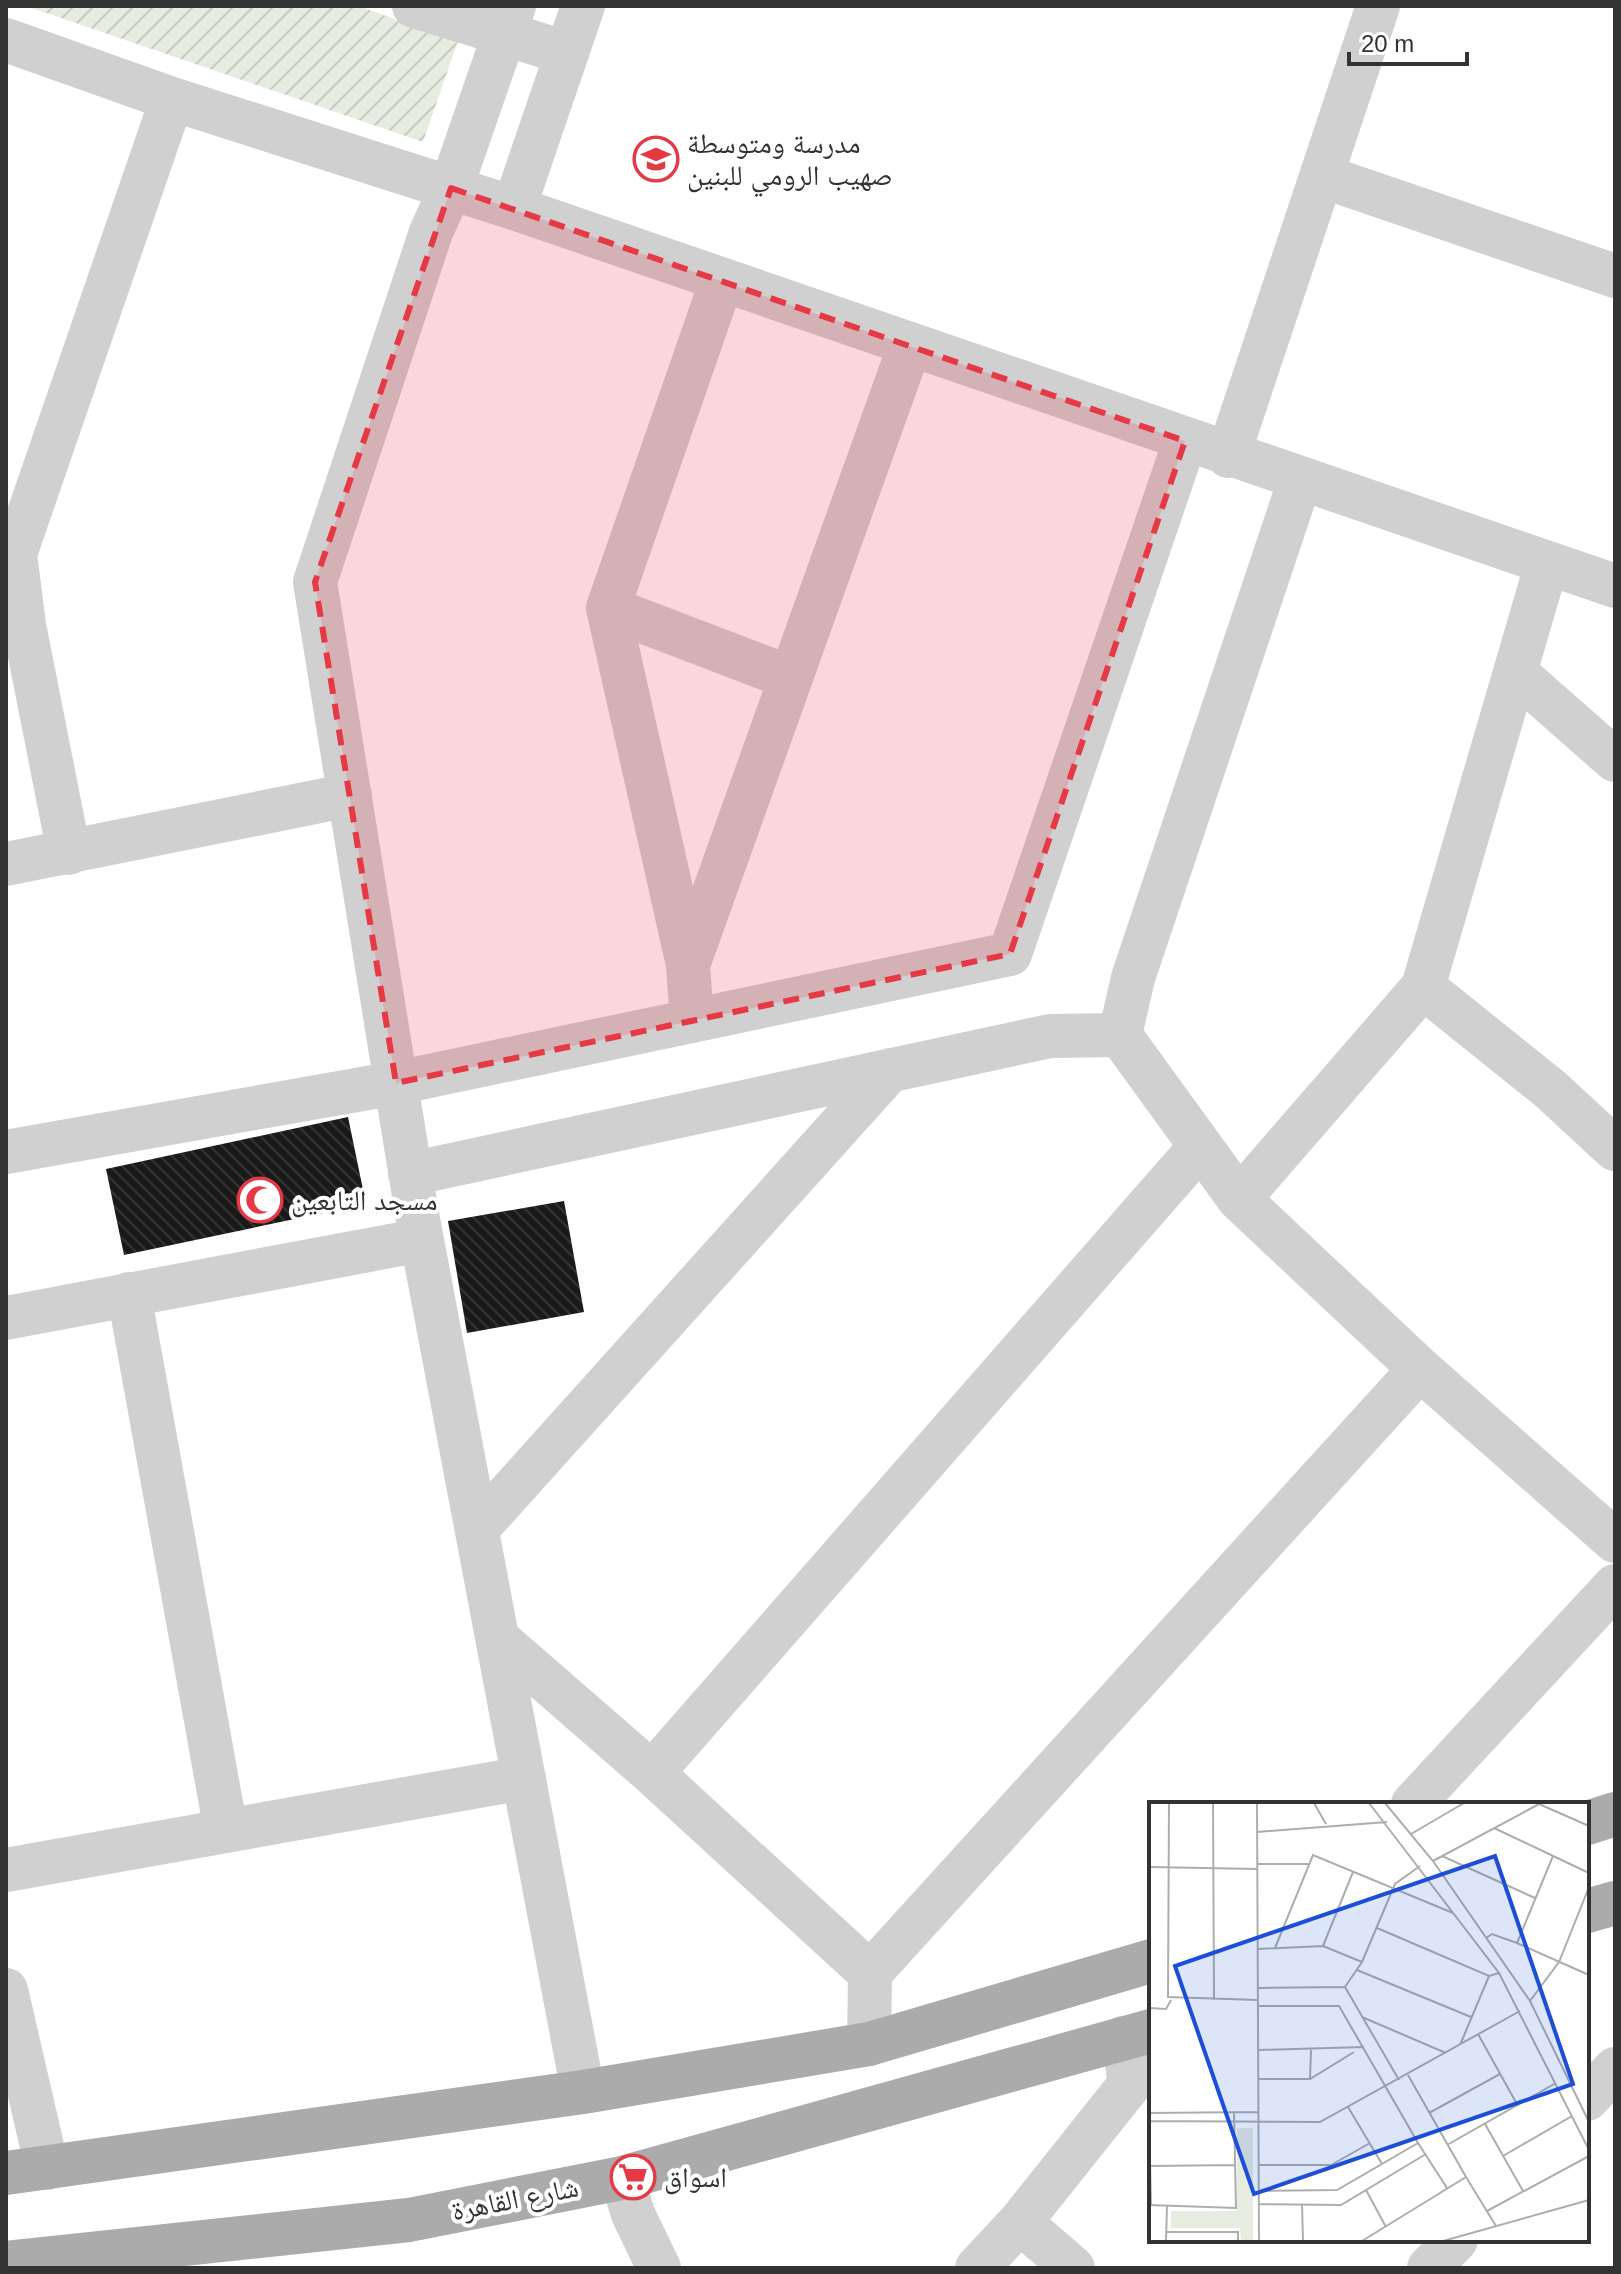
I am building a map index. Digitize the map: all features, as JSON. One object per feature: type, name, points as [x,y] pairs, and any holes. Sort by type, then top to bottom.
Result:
[{"type":"main road","points":[[1589,1822],[1615,1814]]},
{"type":"main road","points":[[1589,1910],[1615,1903]]},
{"type":"main road","points":[[26,2170],[583,2092],[869,2044],[1149,1962]]},
{"type":"main road","name":"شارع القاهرة","points":[[6,2263],[409,2220],[622,2178],[1137,2034]]},
{"type":"street","points":[[414,6],[510,20],[567,53]]},
{"type":"street","points":[[514,208],[583,6]]},
{"type":"street","points":[[1228,456],[1378,6]]},
{"type":"street","points":[[510,20],[451,188],[431,232],[315,582],[410,1174],[583,2092]]},
{"type":"street","points":[[7,45],[514,208],[1228,456],[1615,586]]},
{"type":"street","points":[[69,853],[24,625],[15,554],[172,99]]},
{"type":"street","points":[[1322,176],[1615,276]]},
{"type":"street","points":[[692,1021],[688,965],[608,608],[619,568],[722,280]]},
{"type":"street","points":[[688,965],[910,345]]},
{"type":"street","points":[[6,1152],[396,1083],[1010,954],[1185,441]]},
{"type":"street","points":[[1300,480],[1133,978],[1120,1035],[1239,1199],[1420,1369],[1615,1541]]},
{"type":"street","points":[[1239,1199],[1423,987],[1547,563]]},
{"type":"street","points":[[608,608],[791,678]]},
{"type":"street","points":[[1516,673],[1615,760]]},
{"type":"street","points":[[6,864],[350,795]]},
{"type":"street","points":[[1423,987],[1550,1089],[1615,1149]]},
{"type":"street","points":[[410,1174],[1050,1036],[1120,1035]]},
{"type":"street","points":[[477,1529],[890,1070]]},
{"type":"street","points":[[652,1773],[1200,1147]]},
{"type":"street","points":[[6,1318],[422,1240]]},
{"type":"street","points":[[129,1294],[226,1831]]},
{"type":"street","points":[[869,2044],[870,1973],[1420,1369]]},
{"type":"street","points":[[1415,1802],[1615,1586]]},
{"type":"street","points":[[498,1639],[652,1773],[870,1973]]},
{"type":"street","points":[[6,1870],[524,1778]]},
{"type":"street","points":[[6,1990],[26,2170]]},
{"type":"street","points":[[977,2268],[1020,2222],[1130,2084],[1137,2034]]},
{"type":"street","points":[[1589,2097],[1615,2069]]},
{"type":"street","points":[[622,2178],[633,2214],[659,2268]]},
{"type":"street","points":[[1020,2222],[1073,2268]]},
{"type":"street","points":[[1429,2268],[1454,2242]]},
{"type":"highlighted area","points":[[451,188],[1185,441],[1010,954],[396,1083],[315,582]]},
{"type":"shaded area","points":[[26,6],[358,6],[458,41],[423,142]]},
{"type":"building","points":[[348,1117],[366,1204],[124,1255],[106,1169]]},
{"type":"building","points":[[564,1201],[584,1312],[467,1333],[448,1221]]},
{"type":"place","name":"مدرسة ومتوسطة صهيب الرومي للبنين","points":[[656,159]]},
{"type":"place","name":"مسجد التابعين","points":[[260,1200]]},
{"type":"place","name":"اسواق","points":[[633,2177]]}]
